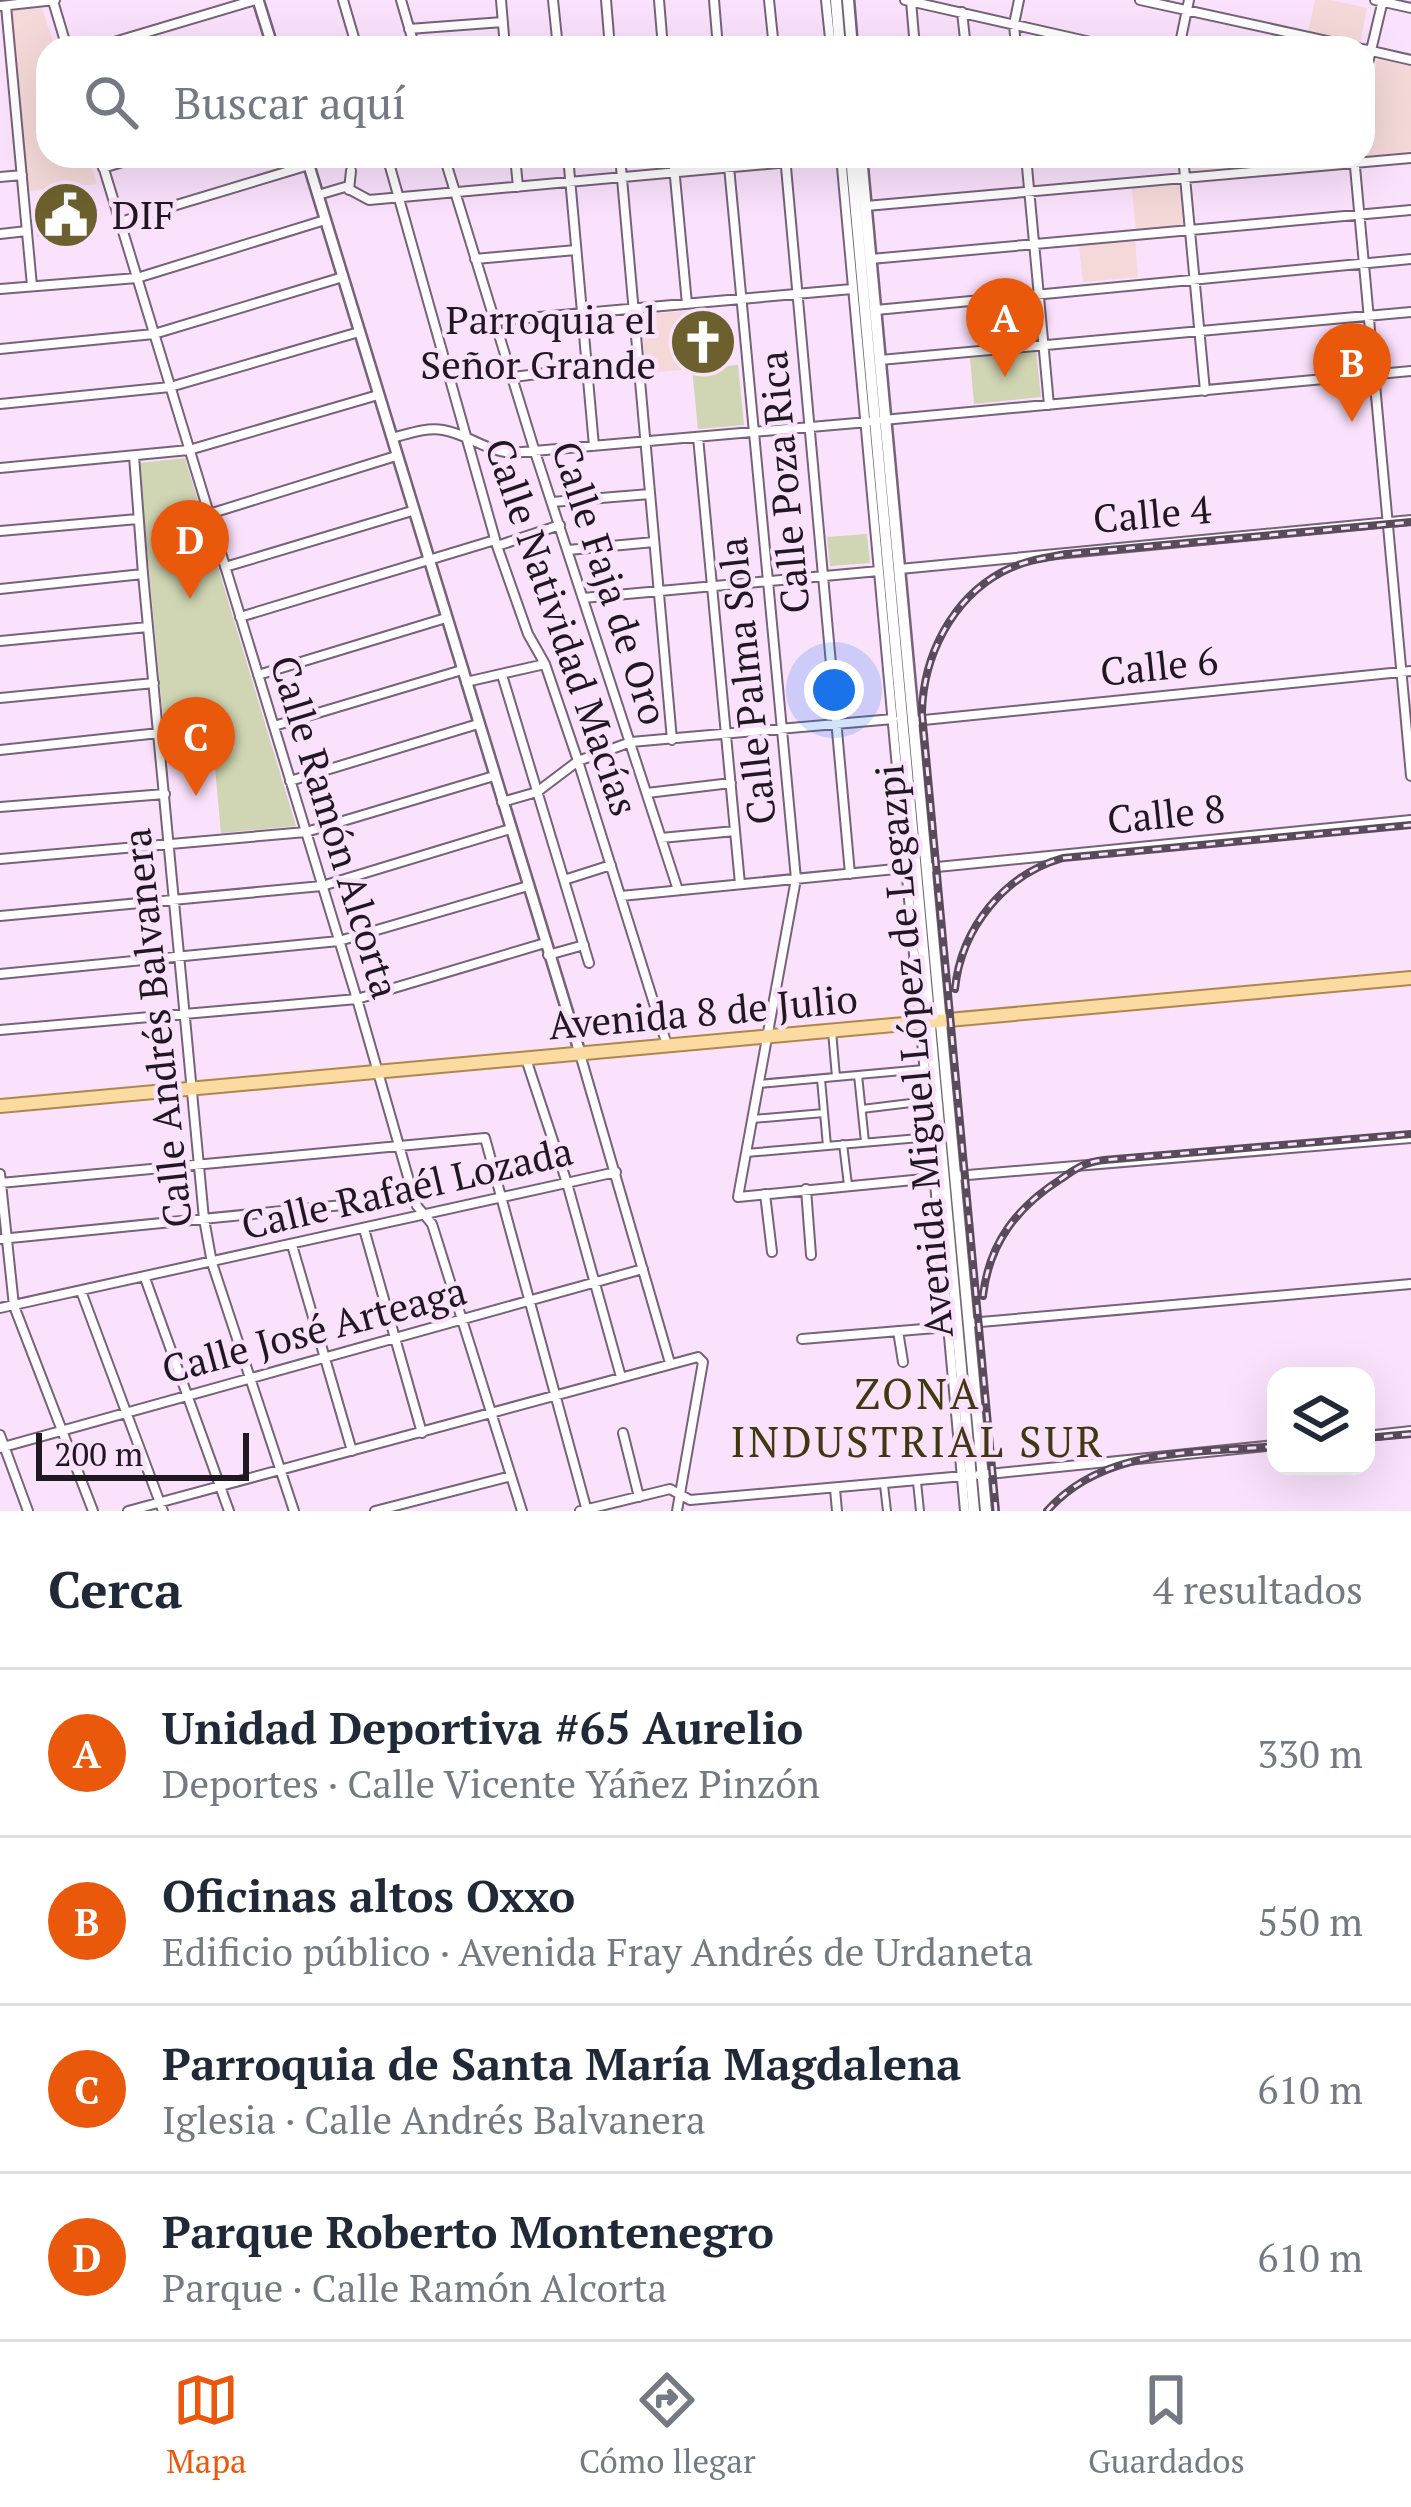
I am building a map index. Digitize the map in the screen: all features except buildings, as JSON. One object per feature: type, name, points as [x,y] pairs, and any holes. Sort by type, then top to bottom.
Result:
[{"type":"main road","points":[[836,0],[839,36]]},
{"type":"main road","points":[[848,0],[851,36]]},
{"type":"main road","name":"Avenida Miguel López de Legazpi","points":[[856,168],[972,1476],[986,1511]]},
{"type":"main road","name":"Avenida Miguel López de Legazpi","points":[[858,168],[866,206],[880,360],[875,421],[900,569],[903,720]]},
{"type":"main road","name":"Avenida Miguel López de Legazpi","points":[[919,841],[927,868],[930,1022],[956,1176],[968,1323],[969,1511]]},
{"type":"main road","name":"Avenida 8 de Julio","points":[[0,1106],[1411,978]]},
{"type":"street","points":[[32,286],[3,6],[53,0],[64,36]]},
{"type":"street","points":[[135,36],[257,0],[269,36]]},
{"type":"street","points":[[343,0],[354,36]]},
{"type":"street","points":[[401,0],[411,36]]},
{"type":"street","points":[[501,0],[504,36]]},
{"type":"street","points":[[553,0],[557,36]]},
{"type":"street","points":[[606,0],[609,36]]},
{"type":"street","points":[[658,0],[662,36]]},
{"type":"street","points":[[714,0],[717,36]]},
{"type":"street","points":[[769,0],[773,36]]},
{"type":"street","points":[[826,0],[830,36]]},
{"type":"street","points":[[1015,36],[1019,0]]},
{"type":"street","points":[[1140,0],[1188,5],[1312,36]]},
{"type":"street","points":[[913,36],[908,1],[1051,36]]},
{"type":"street","points":[[1368,36],[1380,1],[1411,8]]},
{"type":"street","points":[[1182,36],[1188,5]]},
{"type":"street","points":[[962,12],[965,36]]},
{"type":"street","points":[[428,36],[502,22]]},
{"type":"street","points":[[1375,52],[1411,60]]},
{"type":"street","points":[[0,63],[11,62]]},
{"type":"street","points":[[0,118],[16,117]]},
{"type":"street","points":[[1375,159],[1411,158]]},
{"type":"street","name":"Calle Ramón Alcorta","points":[[103,168],[414,1198],[432,1224],[523,1511]]},
{"type":"street","points":[[120,222],[283,168]]},
{"type":"street","points":[[309,168],[616,1172],[670,1364]]},
{"type":"street","name":"Calle Natividad Macías","points":[[390,168],[496,543],[578,761],[667,1045]]},
{"type":"street","name":"Calle Faja de Oro","points":[[447,168],[678,890]]},
{"type":"street","points":[[516,168],[518,187]]},
{"type":"street","points":[[569,168],[594,446]]},
{"type":"street","points":[[621,168],[672,740]]},
{"type":"street","points":[[674,168],[687,304]]},
{"type":"street","points":[[317,195],[340,187],[369,200],[730,168]]},
{"type":"street","name":"Calle Palma Sola","points":[[730,168],[796,879],[738,1197],[765,1194]]},
{"type":"street","name":"Calle Poza Rica","points":[[786,168],[850,874]]},
{"type":"street","name":"Avenida Miguel López de Legazpi","points":[[842,168],[853,289],[875,421],[879,571],[903,720],[906,868],[930,1022],[924,1069],[948,1327],[972,1476]]},
{"type":"street","points":[[1027,168],[1049,405]]},
{"type":"street","points":[[1185,168],[1205,391]]},
{"type":"street","points":[[866,206],[1273,168]]},
{"type":"street","points":[[1354,168],[1406,671],[1411,776]]},
{"type":"street","points":[[349,190],[352,172]]},
{"type":"street","points":[[0,177],[22,175]]},
{"type":"street","points":[[871,259],[1411,209]]},
{"type":"street","points":[[0,289],[137,278],[325,220]]},
{"type":"street","points":[[0,234],[27,232]]},
{"type":"street","points":[[475,259],[576,250]]},
{"type":"street","points":[[876,310],[1411,260]]},
{"type":"street","points":[[0,349],[154,334],[343,277]]},
{"type":"street","points":[[495,321],[853,289]]},
{"type":"street","points":[[880,360],[1411,312]]},
{"type":"street","points":[[0,404],[170,386],[359,332]]},
{"type":"street","points":[[513,376],[586,368]]},
{"type":"street","points":[[390,439],[437,429],[492,451],[535,452],[1411,371]]},
{"type":"street","points":[[0,469],[189,450],[378,395]]},
{"type":"street","points":[[698,437],[740,884]]},
{"type":"street","name":"Calle Andrés Balvanera","points":[[134,456],[204,1219],[212,1263],[294,1511]]},
{"type":"street","points":[[209,514],[395,456]]},
{"type":"street","points":[[552,502],[650,494]]},
{"type":"street","points":[[225,567],[412,511]]},
{"type":"street","points":[[0,531],[139,519]]},
{"type":"street","name":"Calle 4","points":[[900,569],[1411,520]]},
{"type":"street","points":[[240,617],[560,525]]},
{"type":"street","points":[[568,550],[654,542]]},
{"type":"street","points":[[584,598],[879,571]]},
{"type":"street","points":[[0,589],[143,574]]},
{"type":"street","points":[[258,675],[446,618]]},
{"type":"street","points":[[0,640],[148,627]]},
{"type":"street","points":[[466,682],[544,664]]},
{"type":"street","points":[[273,726],[462,670]]},
{"type":"street","name":"Calle 6","points":[[536,792],[578,761],[631,742],[1406,671]]},
{"type":"street","points":[[502,675],[590,963]]},
{"type":"street","points":[[0,698],[154,683]]},
{"type":"street","points":[[290,781],[478,724]]},
{"type":"street","points":[[0,750],[159,734]]},
{"type":"street","points":[[0,859],[306,832],[494,776]]},
{"type":"street","points":[[647,793],[731,782]]},
{"type":"street","points":[[502,802],[536,792]]},
{"type":"street","points":[[0,807],[165,794]]},
{"type":"street","name":"Calle 8","points":[[927,868],[1411,820]]},
{"type":"street","points":[[0,916],[322,886],[510,829]]},
{"type":"street","points":[[661,838],[735,831]]},
{"type":"street","points":[[564,880],[611,865]]},
{"type":"street","points":[[621,896],[906,868]]},
{"type":"street","points":[[0,974],[339,941],[528,886]]},
{"type":"street","points":[[0,1030],[357,999],[547,949],[584,945]]},
{"type":"street","points":[[832,1030],[836,1077]]},
{"type":"street","points":[[526,1059],[567,1183],[621,1378]]},
{"type":"street","points":[[758,1084],[924,1069]]},
{"type":"street","points":[[858,1075],[865,1142]]},
{"type":"street","points":[[821,1078],[827,1146]]},
{"type":"street","points":[[862,1108],[927,1101]]},
{"type":"street","points":[[752,1119],[824,1113]]},
{"type":"street","points":[[746,1153],[931,1136]]},
{"type":"street","points":[[93,1511],[14,1306],[0,1180],[485,1138],[585,1510],[670,1489],[690,1500],[1267,1446]]},
{"type":"street","points":[[956,1176],[1411,1138]]},
{"type":"street","points":[[842,1144],[848,1185]]},
{"type":"street","name":"Calle Rafaél Lozada","points":[[0,1308],[616,1172]]},
{"type":"street","points":[[772,1252],[765,1194],[934,1178]]},
{"type":"street","points":[[806,1190],[812,1255]]},
{"type":"street","points":[[3,1238],[414,1198]]},
{"type":"street","points":[[364,1228],[422,1433]]},
{"type":"street","points":[[292,1245],[352,1451]]},
{"type":"street","name":"Calle José Arteaga","points":[[2,1448],[643,1269]]},
{"type":"street","points":[[145,1277],[229,1511]]},
{"type":"street","points":[[968,1323],[1411,1284]]},
{"type":"street","points":[[81,1292],[162,1507]]},
{"type":"street","points":[[802,1339],[948,1327]]},
{"type":"street","points":[[898,1331],[903,1362]]},
{"type":"street","points":[[128,1511],[162,1507],[280,1469],[701,1358],[676,1511]]},
{"type":"street","points":[[1375,1435],[1411,1431]]},
{"type":"street","points":[[622,1433],[640,1497]]},
{"type":"street","points":[[0,1435],[28,1511]]},
{"type":"street","points":[[375,1511],[511,1476]]},
{"type":"street","points":[[917,1482],[920,1511]]},
{"type":"street","points":[[884,1485],[887,1511]]},
{"type":"street","points":[[835,1489],[837,1511]]},
{"type":"shaded area","points":[[1315,0],[1367,8],[1362,36],[1308,32]]},
{"type":"shaded area","points":[[42,8],[51,36],[36,36],[36,168],[92,168],[97,184],[28,191],[11,11]]},
{"type":"shaded area","points":[[1377,59],[1411,66],[1411,151],[1375,156]]},
{"type":"shaded area","points":[[1179,184],[1183,225],[1136,230],[1132,189]]},
{"type":"shaded area","points":[[1135,240],[1138,277],[1083,282],[1079,245]]},
{"type":"shaded area","points":[[687,311],[692,369],[646,373],[641,315]]},
{"type":"green space","points":[[68,214],[71,233],[37,237],[35,218]]},
{"type":"green space","points":[[1036,351],[1041,397],[974,404],[970,358]]},
{"type":"green space","points":[[738,365],[744,425],[698,429],[692,369]]},
{"type":"green space","points":[[185,458],[296,826],[221,833],[212,735],[165,739],[139,463]]},
{"type":"green space","points":[[867,534],[870,563],[830,566],[827,537]]},
{"type":"railway","points":[[996,1511],[922,713],[935,650],[969,597],[1002,572],[1025,563],[1066,554],[1411,522]]},
{"type":"railway","points":[[955,989],[966,945],[990,907],[1023,877],[1063,858],[1411,825]]},
{"type":"railway","points":[[983,1296],[992,1259],[1008,1228],[1045,1190],[1086,1164],[1411,1134]]},
{"type":"railway","points":[[1375,1437],[1411,1434]]},
{"type":"railway","points":[[1047,1511],[1070,1490],[1123,1464],[1183,1453],[1267,1447]]},
{"type":"place","name":"DIF","points":[[66,215]]},
{"type":"place","name":"Parroquia el Señor Grande","points":[[703,342]]},
{"type":"place","name":"Unidad Deportiva #65 Aurelio","points":[[1005,377]]},
{"type":"place","name":"Oficinas altos Oxxo","points":[[1352,422]]},
{"type":"place","name":"Parque Roberto Montenegro","points":[[190,599]]},
{"type":"place","name":"Parroquia de Santa María Magdalena","points":[[196,796]]},
{"type":"district","name":"ZONA INDUSTRIAL SUR","points":[[918,1418]]}]
